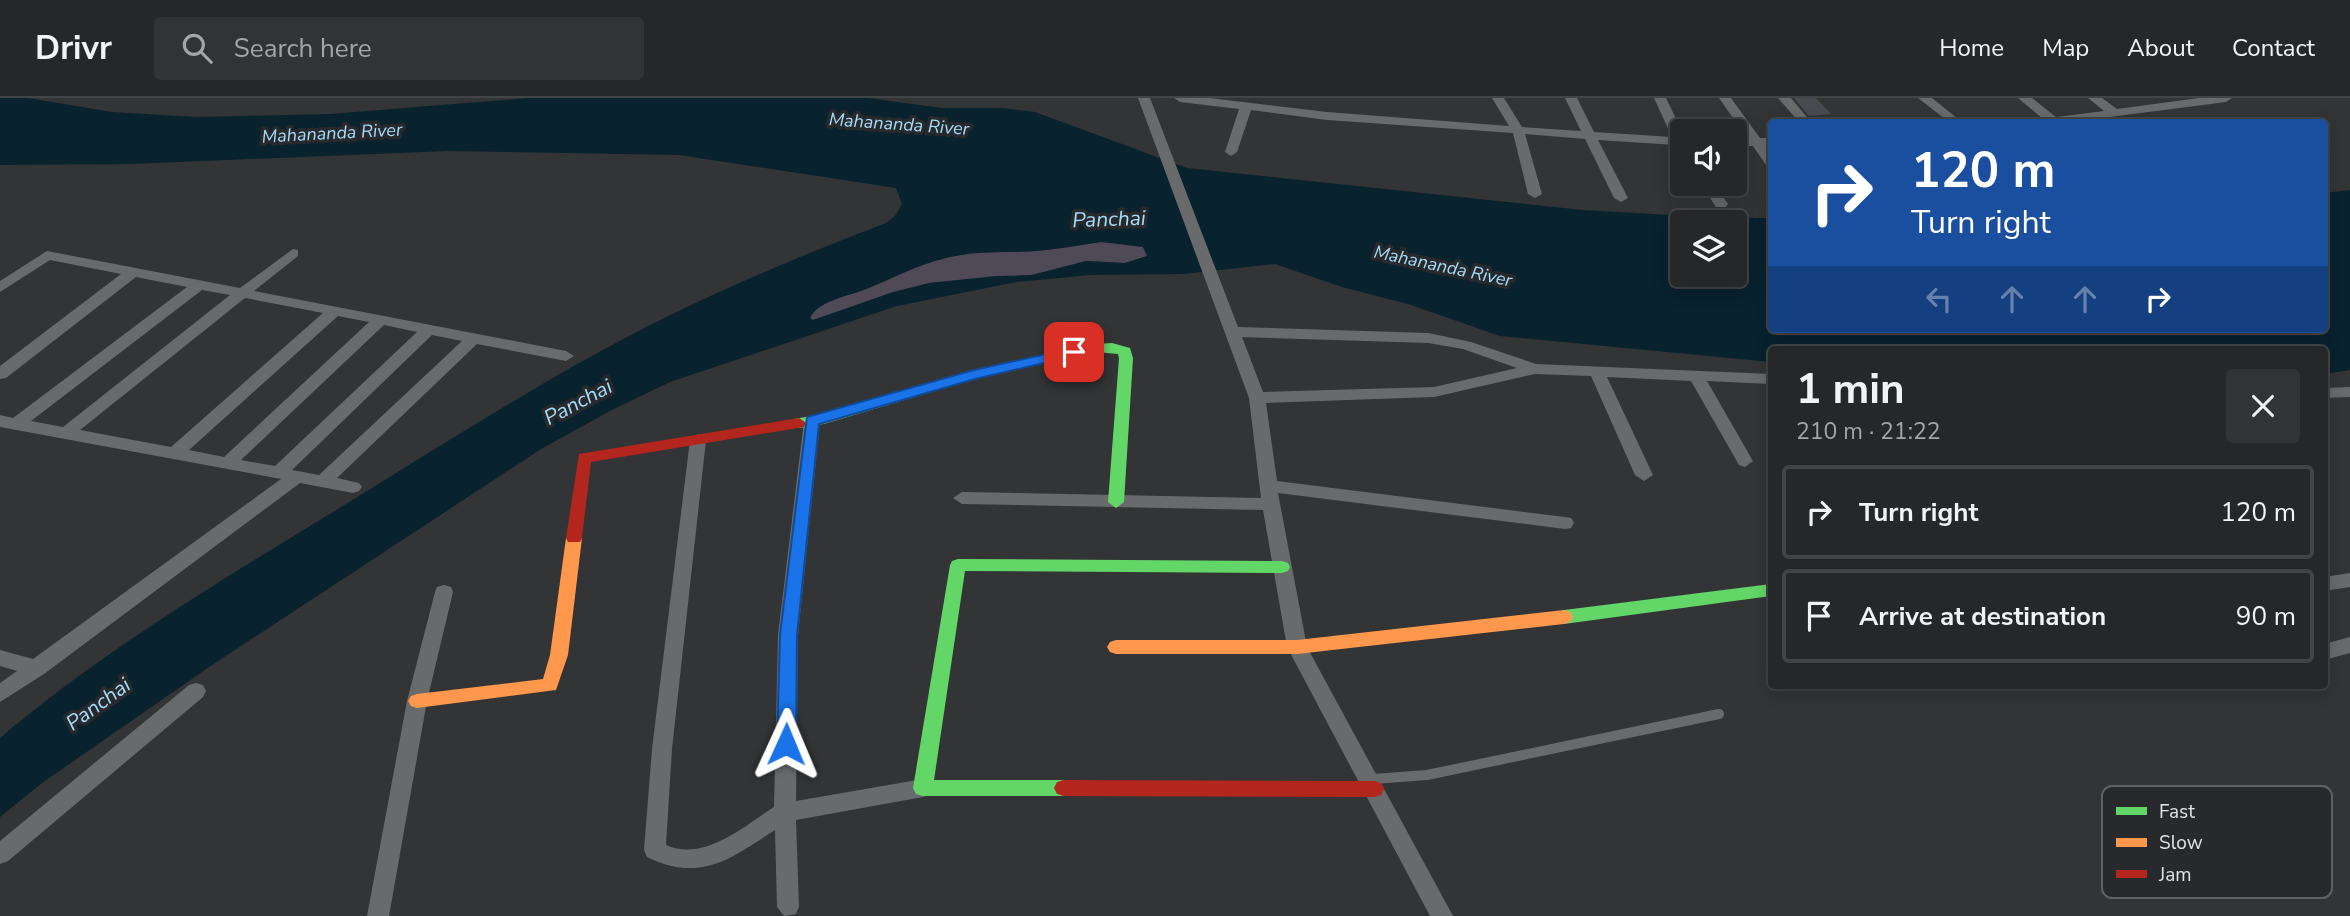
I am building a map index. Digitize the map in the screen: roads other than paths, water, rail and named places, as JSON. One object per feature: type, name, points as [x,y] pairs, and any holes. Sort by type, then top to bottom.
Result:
[{"type":"street","points":[[1180,98],[1327,116],[1670,142]]},
{"type":"street","points":[[1498,98],[1518,130],[1535,194]]},
{"type":"street","points":[[1572,98],[1621,198]]},
{"type":"street","points":[[1660,98],[1670,119]]},
{"type":"street","points":[[1725,98],[1768,158]]},
{"type":"street","points":[[1784,98],[1802,119]]},
{"type":"street","points":[[1924,98],[1952,119]]},
{"type":"street","points":[[2024,98],[2050,119]]},
{"type":"street","points":[[2094,98],[2115,113]]},
{"type":"street","points":[[2074,119],[2193,100],[2226,98]]},
{"type":"street","points":[[1145,99],[1258,398],[1270,495],[1297,647],[1442,916]]},
{"type":"street","points":[[1231,152],[1246,106]]},
{"type":"street","points":[[1747,142],[1768,142]]},
{"type":"street","points":[[1715,196],[1721,204]]},
{"type":"street","points":[[66,433],[293,253]]},
{"type":"street","points":[[0,288],[47,255],[566,356]]},
{"type":"street","points":[[0,374],[133,272]]},
{"type":"street","points":[[8,423],[199,285]]},
{"type":"street","points":[[174,454],[335,311]]},
{"type":"street","points":[[227,464],[381,320]]},
{"type":"street","points":[[0,695],[287,475],[429,329]]},
{"type":"street","points":[[1233,332],[1428,338],[1466,345],[1535,369]]},
{"type":"street","points":[[322,482],[474,338]]},
{"type":"street","points":[[417,701],[550,685],[559,655],[584,458],[812,421],[974,375],[1096,348],[1118,348],[1125,351],[1126,358],[1116,502]]},
{"type":"street","points":[[1258,398],[1434,391],[1535,369],[1768,379]]},
{"type":"street","points":[[1597,370],[1644,475]]},
{"type":"street","points":[[1696,376],[1745,461]]},
{"type":"street","points":[[2328,393],[2350,392]]},
{"type":"street","points":[[788,907],[785,812],[788,635],[812,421]]},
{"type":"street","points":[[8,423],[353,487]]},
{"type":"street","points":[[698,440],[662,749],[655,849],[670,858],[691,860],[710,854],[785,812],[923,788],[1371,784]]},
{"type":"street","points":[[962,498],[1116,502],[1270,495],[1565,523]]},
{"type":"street","points":[[923,788],[958,565],[1282,566]]},
{"type":"street","points":[[2328,583],[2350,580]]},
{"type":"street","points":[[1116,647],[1297,647],[1474,628],[1768,590]]},
{"type":"street","points":[[378,916],[417,701],[444,592]]},
{"type":"street","points":[[2328,651],[2350,645]]},
{"type":"street","points":[[0,658],[37,668]]},
{"type":"street","points":[[0,854],[196,691]]},
{"type":"lane","points":[[1371,784],[1427,775],[1719,714]]},
{"type":"water","points":[[0,98],[28,98],[112,112],[196,117],[330,114],[529,98],[868,98],[941,108],[1003,108],[1035,112],[1187,168],[1582,210],[1670,215],[1670,287],[1747,287],[1747,218],[1768,218],[1768,333],[2328,333],[2328,193],[2350,190],[2350,370],[2328,373],[2328,346],[1768,346],[1768,362],[1500,336],[1408,304],[1342,287],[1275,264],[1183,274],[1091,275],[1016,282],[897,306],[670,382],[610,411],[541,449],[212,665],[42,783],[0,817],[0,738],[80,675],[164,617],[569,369],[706,298],[886,223],[895,216],[902,204],[896,188],[679,155],[447,151],[131,164],[0,165]],"holes":[[[1101,242],[1143,247],[1147,256],[1125,263],[1086,261],[1032,275],[929,283],[893,292],[813,320],[810,318],[814,312],[832,300],[958,255],[1037,251]]]},
{"type":"water label","name":"Mahananda River","points":[[899,124]]},
{"type":"water label","name":"Mahananda River","points":[[332,133]]},
{"type":"water label","name":"Panchai","points":[[1109,219]]},
{"type":"water label","name":"Mahananda River","points":[[1443,266]]},
{"type":"water label","name":"Panchai","points":[[578,402]]},
{"type":"water label","name":"Panchai","points":[[98,704]]}]
